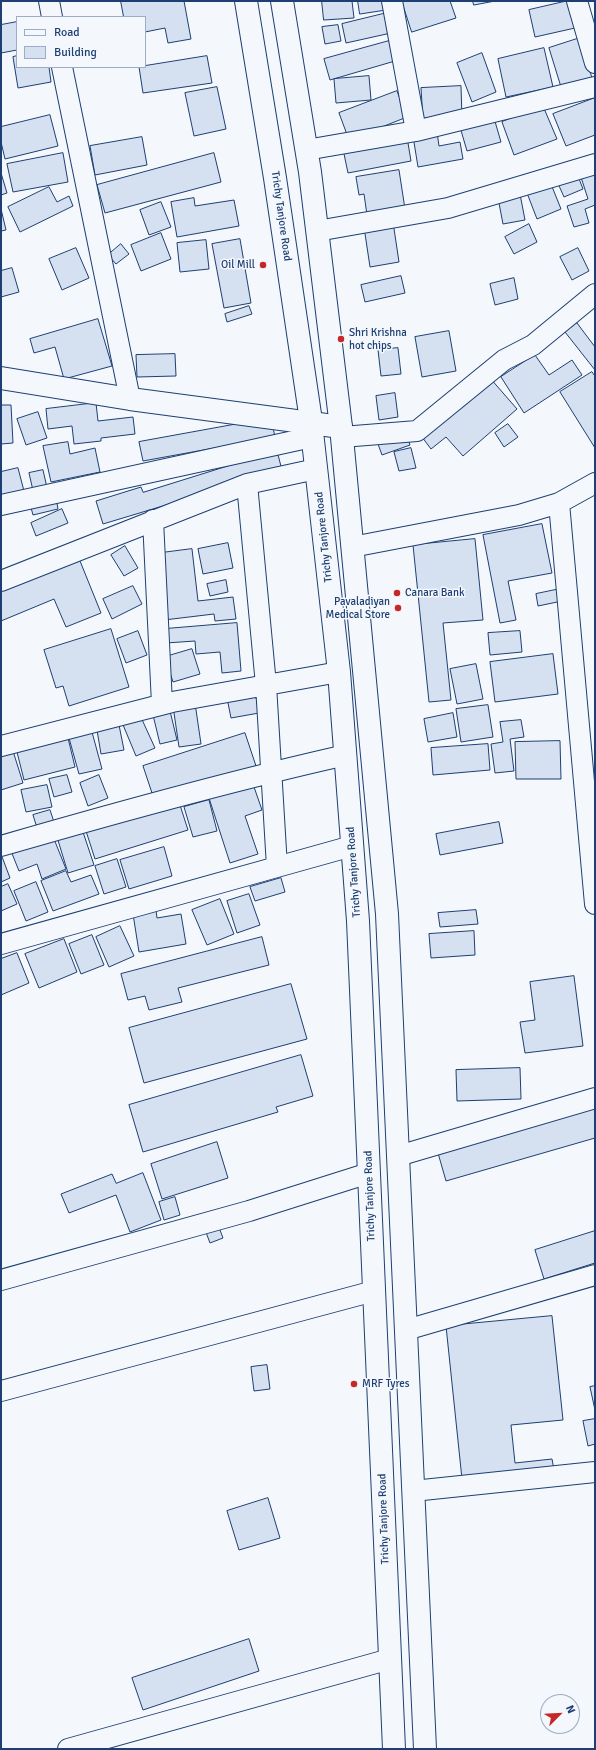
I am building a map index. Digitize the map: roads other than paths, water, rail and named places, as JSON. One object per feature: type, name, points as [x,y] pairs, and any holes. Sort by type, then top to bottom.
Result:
[{"type":"main road","name":"Trichy Tanjore Road","points":[[246,1],[275,178],[311,430],[339,672],[358,922],[394,1749]]},
{"type":"main road","points":[[282,1],[306,150],[341,432],[387,914],[425,1749]]},
{"type":"main road","points":[[6,380],[130,399],[311,430],[341,432]]},
{"type":"street","points":[[49,1],[52,16]]},
{"type":"street","points":[[392,1],[416,131]]},
{"type":"street","points":[[578,1],[595,63]]},
{"type":"street","points":[[62,68],[130,399]]},
{"type":"street","points":[[306,150],[416,131],[595,88]]},
{"type":"street","points":[[317,231],[448,208],[595,164]]},
{"type":"street","points":[[341,432],[417,431],[504,360],[533,345],[595,294]]},
{"type":"street","points":[[1,506],[311,430]]},
{"type":"street","points":[[1,581],[247,484],[316,469]]},
{"type":"street","points":[[352,547],[519,514],[559,503],[595,483]]},
{"type":"street","points":[[247,484],[266,685],[276,867]]},
{"type":"street","points":[[559,503],[595,904]]},
{"type":"street","points":[[153,520],[162,704]]},
{"type":"street","points":[[1,746],[162,704],[339,672]]},
{"type":"street","points":[[1,846],[141,806],[271,772],[346,755]]},
{"type":"street","points":[[1,944],[352,846]]},
{"type":"street","points":[[398,1156],[595,1098]]},
{"type":"street","points":[[1,1280],[249,1211],[369,1173]]},
{"type":"street","points":[[406,1330],[595,1275]]},
{"type":"street","points":[[1,1391],[374,1291]]},
{"type":"street","points":[[413,1491],[595,1472]]},
{"type":"street","points":[[68,1749],[390,1659]]},
{"type":"street","points":[[424,1719],[433,1749]]},
{"type":"place","name":"Oil Mill","points":[[263,265]]},
{"type":"place","name":"Shri Krishna hot chips","points":[[341,339]]},
{"type":"place","name":"Canara Bank","points":[[397,593]]},
{"type":"place","name":"Pavaladiyan Medical Store","points":[[398,608]]},
{"type":"place","name":"MRF Tyres","points":[[354,1384]]}]
